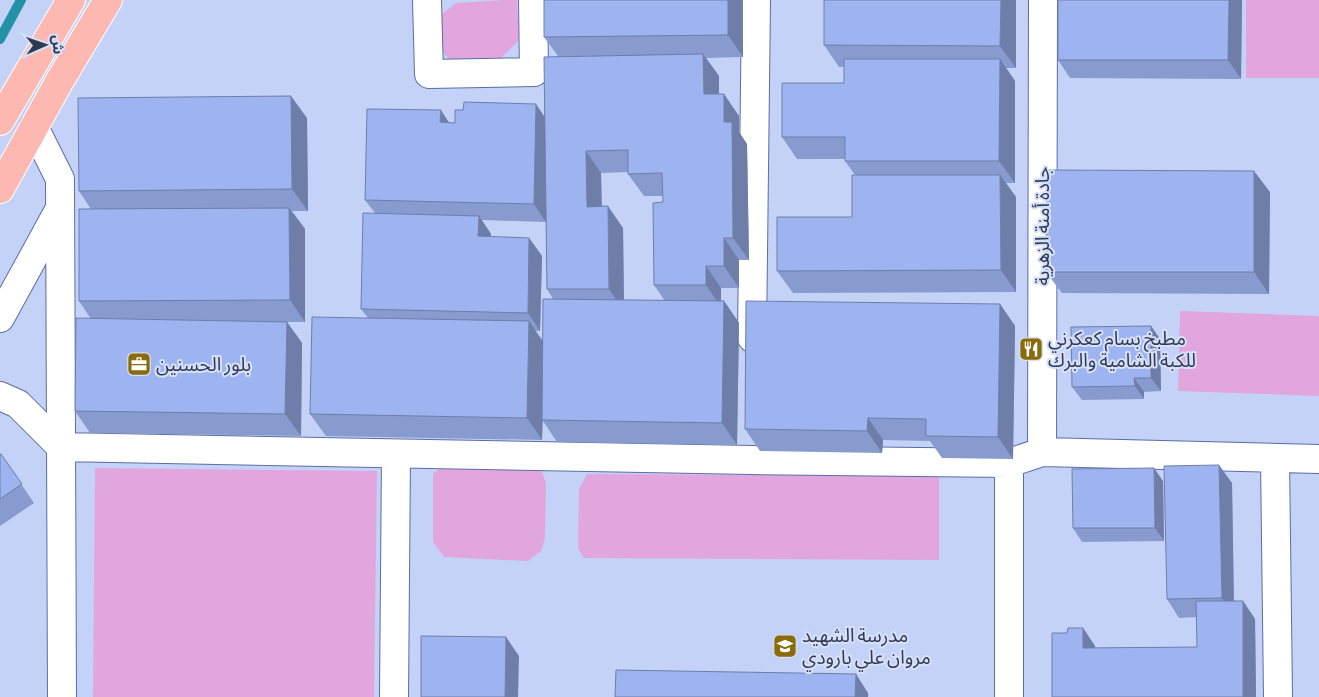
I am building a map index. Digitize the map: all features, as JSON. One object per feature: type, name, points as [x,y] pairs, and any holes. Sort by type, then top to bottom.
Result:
[{"type":"main road","points":[[0,120],[70,0]]},
{"type":"main road","points":[[0,189],[59,82],[108,0]]},
{"type":"street","points":[[427,0],[428,74],[534,72],[533,0]]},
{"type":"street","points":[[752,361],[756,0]]},
{"type":"street","name":"جادة أمنة الزهرية","points":[[1042,452],[1043,0]]},
{"type":"street","points":[[34,128],[60,179],[62,697]]},
{"type":"street","points":[[0,318],[60,209]]},
{"type":"street","points":[[0,396],[18,404],[61,447],[396,454],[751,450],[1009,463],[1042,452],[1319,459]]},
{"type":"street","points":[[394,697],[396,454]]},
{"type":"street","points":[[1275,458],[1278,697]]},
{"type":"street","points":[[1009,463],[1009,697]]},
{"type":"shaded area","points":[[517,0],[519,40],[496,63],[453,62],[441,51],[442,14],[456,3]]},
{"type":"shaded area","points":[[1246,0],[1319,0],[1319,78],[1246,78]]},
{"type":"shaded area","points":[[1180,311],[1319,316],[1319,396],[1178,391]]},
{"type":"shaded area","points":[[451,463],[534,467],[542,472],[546,483],[545,538],[541,551],[528,561],[444,557],[433,542],[433,473]]},
{"type":"shaded area","points":[[95,468],[377,471],[374,697],[93,697]]},
{"type":"shaded area","points":[[587,474],[939,476],[939,560],[584,558],[578,548],[579,489]]},
{"type":"building","points":[[544,0],[728,0],[728,35],[544,37]]},
{"type":"building","points":[[824,0],[1001,0],[1000,46],[824,45]]},
{"type":"building","points":[[1058,0],[1229,0],[1228,60],[1058,60]]},
{"type":"building","points":[[703,54],[704,94],[724,94],[724,122],[732,122],[733,238],[724,238],[724,266],[706,266],[706,285],[654,285],[653,203],[663,202],[662,173],[628,174],[628,150],[586,151],[587,207],[608,206],[609,289],[547,289],[544,57]]},
{"type":"building","points":[[844,59],[1000,59],[999,161],[845,161],[845,137],[782,137],[782,83],[844,83]]},
{"type":"building","points":[[291,96],[292,189],[79,191],[78,98]]},
{"type":"building","points":[[464,102],[536,104],[534,204],[365,200],[367,109],[441,110],[440,122],[455,123],[455,110],[463,110]]},
{"type":"building","points":[[1047,170],[1254,171],[1254,272],[1046,272]]},
{"type":"building","points":[[852,175],[1000,175],[1001,270],[777,271],[777,217],[852,217]]},
{"type":"building","points":[[289,208],[290,300],[79,301],[79,209]]},
{"type":"building","points":[[363,213],[479,216],[478,236],[529,238],[528,313],[361,309]]},
{"type":"building","points":[[543,299],[724,301],[722,423],[542,420]]},
{"type":"building","points":[[746,301],[1000,304],[998,437],[926,436],[926,419],[868,418],[867,431],[745,429]]},
{"type":"building","points":[[312,317],[529,321],[527,418],[310,414]]},
{"type":"building","points":[[76,318],[287,322],[285,414],[75,411]]},
{"type":"building","points":[[1151,326],[1151,378],[1134,378],[1135,386],[1072,387],[1071,327]]},
{"type":"building","points":[[0,454],[22,484],[0,499]]},
{"type":"building","points":[[1219,465],[1222,598],[1167,599],[1164,466]]},
{"type":"building","points":[[1154,468],[1155,528],[1073,528],[1072,469]]},
{"type":"building","points":[[1196,601],[1243,601],[1243,697],[1052,697],[1052,633],[1067,633],[1068,628],[1083,628],[1083,648],[1197,647]]},
{"type":"building","points":[[421,636],[506,637],[505,697],[421,697]]},
{"type":"building","points":[[616,670],[856,674],[855,697],[615,697]]},
{"type":"waterway","points":[[0,39],[21,0]]},
{"type":"place","name":"مطبخ بسام كعكرني للكبة الشامية والبرك","points":[[1031,349]]},
{"type":"place","name":"بلور الحسنين","points":[[139,364]]},
{"type":"place","name":"مدرسة الشهيد مروان علي بارودي","points":[[785,646]]}]
